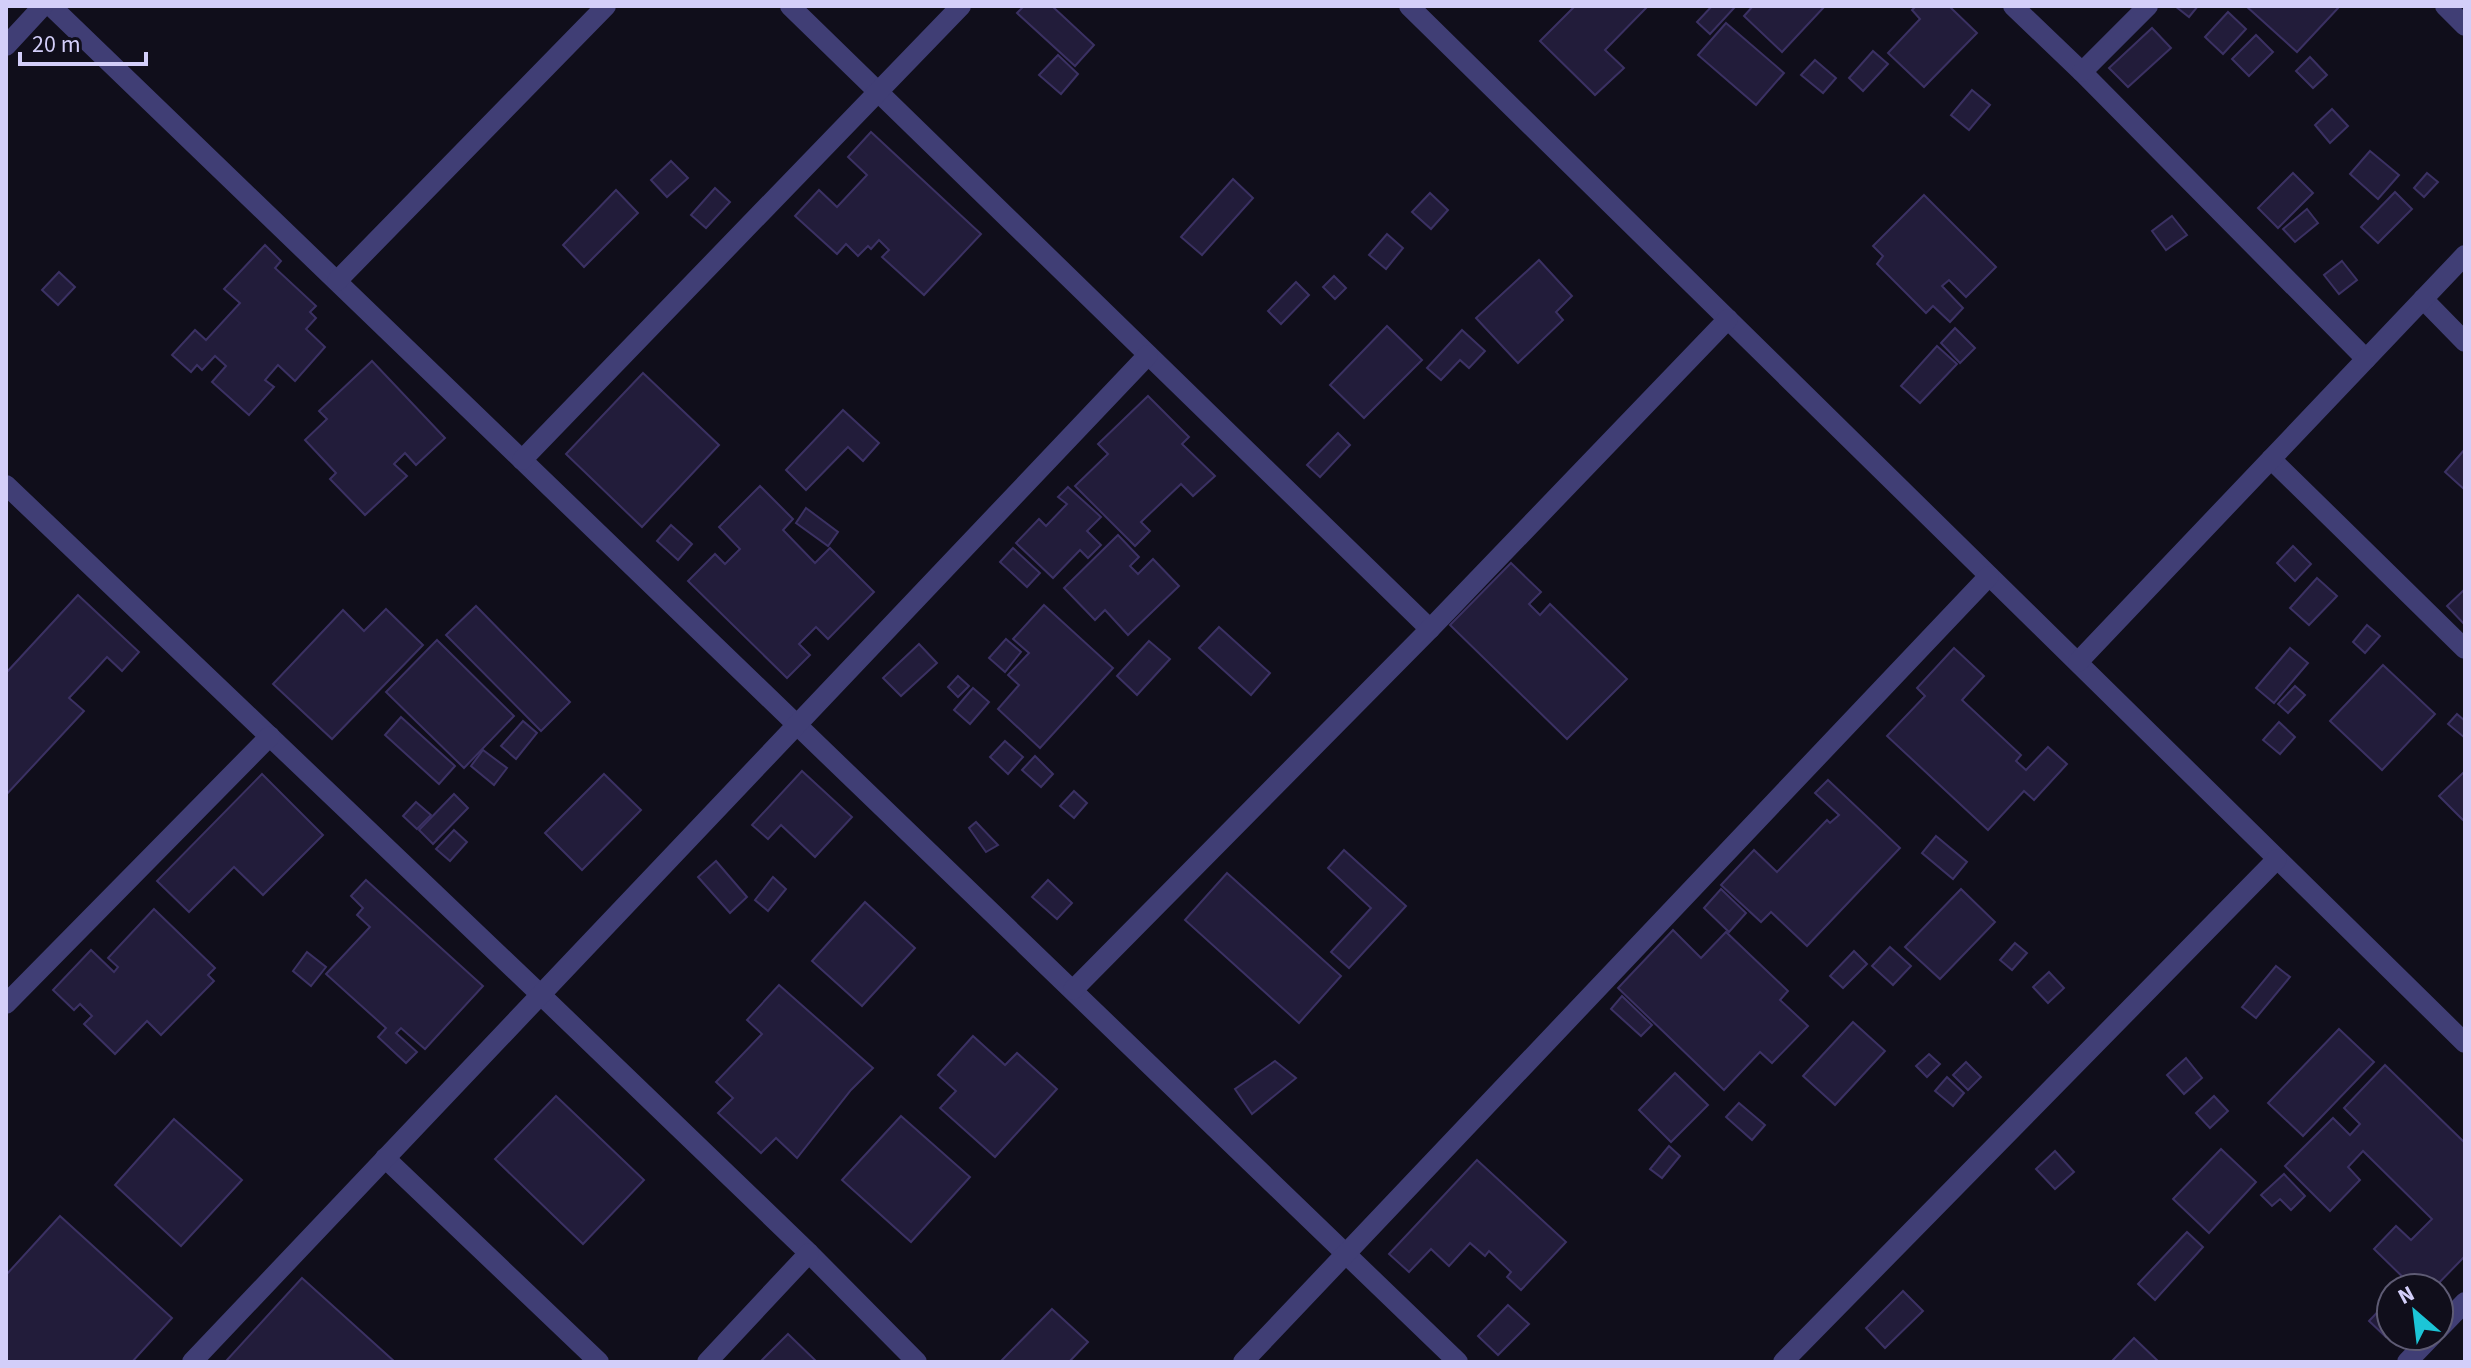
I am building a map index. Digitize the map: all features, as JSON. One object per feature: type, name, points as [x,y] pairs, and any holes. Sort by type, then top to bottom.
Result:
[{"type":"street","points":[[6,46],[43,6]]},
{"type":"street","points":[[51,6],[1458,1362]]},
{"type":"street","points":[[337,281],[606,6]]},
{"type":"street","points":[[790,6],[1430,629]]},
{"type":"street","points":[[522,460],[961,6]]},
{"type":"street","points":[[1409,6],[2465,1043]]},
{"type":"street","points":[[2013,6],[2366,359]]},
{"type":"street","points":[[2082,72],[2148,6]]},
{"type":"street","points":[[2445,6],[2465,26]]},
{"type":"street","points":[[2078,662],[2465,255]]},
{"type":"street","points":[[2423,299],[2465,342]]},
{"type":"street","points":[[1073,990],[1430,629],[1728,319]]},
{"type":"street","points":[[192,1362],[1148,355]]},
{"type":"street","points":[[2271,459],[2465,649]]},
{"type":"street","points":[[6,485],[541,995],[809,1253],[917,1362]]},
{"type":"street","points":[[1243,1362],[1989,576]]},
{"type":"street","points":[[6,1004],[270,736]]},
{"type":"street","points":[[1783,1362],[2277,859]]},
{"type":"street","points":[[385,1158],[599,1362]]},
{"type":"street","points":[[707,1362],[809,1253]]},
{"type":"building","points":[[1024,6],[1052,6],[1094,45],[1075,66],[1017,13]]},
{"type":"building","points":[[1575,6],[1648,6],[1605,50],[1624,68],[1595,95],[1540,41]]},
{"type":"building","points":[[1712,6],[1735,7],[1710,34],[1697,22]]},
{"type":"building","points":[[1753,6],[1825,6],[1782,52],[1744,16]]},
{"type":"building","points":[[1916,6],[1949,6],[1977,33],[1924,87],[1888,53],[1920,19],[1912,10]]},
{"type":"building","points":[[2175,6],[2198,6],[2189,17]]},
{"type":"building","points":[[2246,6],[2340,6],[2297,52]]},
{"type":"building","points":[[2228,12],[2246,29],[2223,54],[2205,37]]},
{"type":"building","points":[[1726,23],[1784,73],[1756,105],[1698,55]]},
{"type":"building","points":[[2152,28],[2171,48],[2128,87],[2109,68]]},
{"type":"building","points":[[2256,35],[2273,52],[2249,76],[2232,59]]},
{"type":"building","points":[[1873,51],[1888,64],[1863,91],[1849,78]]},
{"type":"building","points":[[1058,55],[1078,74],[1061,94],[1039,75]]},
{"type":"building","points":[[2310,57],[2327,75],[2313,88],[2296,71]]},
{"type":"building","points":[[1815,60],[1836,78],[1823,93],[1801,75]]},
{"type":"building","points":[[1972,90],[1990,105],[1969,130],[1951,115]]},
{"type":"building","points":[[2332,109],[2348,126],[2330,143],[2315,125]]},
{"type":"building","points":[[871,132],[981,234],[924,295],[882,257],[889,250],[879,240],[858,256],[846,244],[837,254],[795,216],[819,190],[837,207],[867,175],[848,157]]},
{"type":"building","points":[[2370,151],[2399,175],[2378,199],[2350,174]]},
{"type":"building","points":[[671,161],[688,178],[667,197],[651,180]]},
{"type":"building","points":[[2293,173],[2313,193],[2278,228],[2258,208]]},
{"type":"building","points":[[2427,173],[2438,182],[2424,197],[2414,188]]},
{"type":"building","points":[[1233,179],[1253,198],[1202,255],[1181,237]]},
{"type":"building","points":[[715,188],[730,202],[706,228],[691,215]]},
{"type":"building","points":[[616,190],[638,213],[584,267],[563,245]]},
{"type":"building","points":[[2395,192],[2412,209],[2378,243],[2361,227]]},
{"type":"building","points":[[1430,193],[1448,210],[1431,229],[1412,212]]},
{"type":"building","points":[[1924,195],[1996,267],[1966,297],[1949,280],[1942,286],[1963,308],[1950,322],[1933,306],[1926,313],[1877,264],[1883,256],[1873,246]]},
{"type":"building","points":[[2307,209],[2318,223],[2295,242],[2283,229]]},
{"type":"building","points":[[2172,216],[2187,235],[2166,250],[2152,231]]},
{"type":"building","points":[[1387,234],[1403,248],[1386,269],[1369,255]]},
{"type":"building","points":[[265,245],[281,261],[275,268],[316,306],[310,312],[316,318],[306,329],[325,347],[295,381],[278,365],[265,380],[274,387],[249,415],[212,382],[226,366],[215,356],[202,370],[197,365],[191,372],[172,355],[195,330],[206,340],[240,303],[224,289]]},
{"type":"building","points":[[1539,260],[1572,296],[1556,312],[1563,320],[1518,363],[1476,318]]},
{"type":"building","points":[[2342,261],[2357,280],[2339,294],[2324,275]]},
{"type":"building","points":[[59,272],[75,287],[58,305],[42,290]]},
{"type":"building","points":[[1334,276],[1346,288],[1335,299],[1323,287]]},
{"type":"building","points":[[1296,282],[1309,295],[1281,324],[1268,311]]},
{"type":"building","points":[[1387,326],[1422,360],[1364,418],[1330,385]]},
{"type":"building","points":[[1955,328],[1975,348],[1960,363],[1941,343]]},
{"type":"building","points":[[1462,330],[1485,351],[1469,368],[1460,360],[1441,380],[1427,368]]},
{"type":"building","points":[[1937,346],[1957,364],[1920,403],[1901,386]]},
{"type":"building","points":[[372,361],[445,438],[416,465],[405,453],[394,464],[407,476],[365,515],[330,479],[336,473],[305,440],[327,419],[319,411]]},
{"type":"building","points":[[643,373],[719,445],[642,527],[566,454]]},
{"type":"building","points":[[1148,396],[1189,437],[1182,444],[1215,476],[1193,496],[1181,484],[1141,522],[1150,531],[1135,546],[1075,486],[1108,454],[1098,444]]},
{"type":"building","points":[[843,410],[879,443],[863,461],[848,447],[806,490],[786,470]]},
{"type":"building","points":[[1338,433],[1350,445],[1320,477],[1307,465]]},
{"type":"building","points":[[2465,449],[2465,490],[2445,472]]},
{"type":"building","points":[[760,486],[793,519],[783,530],[815,563],[830,548],[874,592],[828,639],[816,627],[799,644],[810,655],[787,678],[688,581],[715,554],[725,564],[740,549],[719,527]]},
{"type":"building","points":[[1068,487],[1101,517],[1087,531],[1101,545],[1088,558],[1080,550],[1053,578],[1016,543],[1039,519],[1046,526],[1067,504],[1058,497]]},
{"type":"building","points":[[806,508],[838,532],[828,546],[796,523]]},
{"type":"building","points":[[671,525],[692,544],[678,560],[657,541]]},
{"type":"building","points":[[1118,535],[1139,557],[1130,566],[1138,574],[1153,559],[1179,586],[1128,635],[1105,610],[1095,620],[1064,588]]},
{"type":"building","points":[[2293,546],[2311,564],[2295,581],[2277,563]]},
{"type":"building","points":[[1013,548],[1040,573],[1027,587],[1000,562]]},
{"type":"building","points":[[1511,563],[1541,592],[1529,604],[1540,615],[1550,604],[1627,679],[1567,739],[1450,625]]},
{"type":"building","points":[[2317,578],[2337,596],[2309,625],[2290,608]]},
{"type":"building","points":[[2465,591],[2465,625],[2447,606]]},
{"type":"building","points":[[78,595],[139,652],[122,671],[107,657],[69,698],[84,711],[6,795],[6,673]]},
{"type":"building","points":[[1044,605],[1113,668],[1040,748],[998,709],[1019,685],[1008,675],[1029,653],[1013,639]]},
{"type":"building","points":[[476,606],[570,702],[541,731],[446,635]]},
{"type":"building","points":[[386,609],[423,645],[332,739],[273,684],[343,610],[364,631]]},
{"type":"building","points":[[2367,625],[2380,636],[2365,653],[2353,642]]},
{"type":"building","points":[[1219,627],[1270,673],[1251,695],[1199,648]]},
{"type":"building","points":[[1006,639],[1021,652],[1005,672],[989,658]]},
{"type":"building","points":[[437,640],[514,716],[464,768],[386,692]]},
{"type":"building","points":[[1149,641],[1170,659],[1137,695],[1117,676]]},
{"type":"building","points":[[919,644],[937,663],[901,696],[883,678]]},
{"type":"building","points":[[1954,648],[1984,676],[1962,700],[2021,755],[2016,761],[2026,770],[2048,747],[2067,764],[2034,800],[2024,791],[1988,830],[1887,736],[1925,696],[1917,688]]},
{"type":"building","points":[[2290,648],[2308,663],[2274,703],[2256,688]]},
{"type":"building","points":[[2383,665],[2435,714],[2382,770],[2330,721]]},
{"type":"building","points":[[958,676],[969,686],[958,697],[948,687]]},
{"type":"building","points":[[2295,686],[2305,695],[2288,713],[2278,704]]},
{"type":"building","points":[[973,688],[989,702],[970,724],[954,710]]},
{"type":"building","points":[[2457,714],[2465,721],[2465,738],[2448,724]]},
{"type":"building","points":[[401,717],[455,766],[439,784],[385,735]]},
{"type":"building","points":[[523,721],[537,733],[516,759],[501,746]]},
{"type":"building","points":[[2279,722],[2295,737],[2280,754],[2263,740]]},
{"type":"building","points":[[1005,741],[1023,757],[1008,774],[990,757]]},
{"type":"building","points":[[483,750],[507,768],[494,785],[471,766]]},
{"type":"building","points":[[1035,756],[1053,774],[1041,787],[1022,770]]},
{"type":"building","points":[[802,771],[852,817],[815,857],[781,825],[768,839],[752,825]]},
{"type":"building","points":[[2465,771],[2465,822],[2439,796]]},
{"type":"building","points":[[262,774],[323,835],[263,895],[234,867],[189,912],[157,881]]},
{"type":"building","points":[[604,774],[641,810],[582,870],[545,833]]},
{"type":"building","points":[[1828,780],[1900,848],[1807,946],[1771,912],[1761,922],[1721,885],[1754,850],[1777,872],[1827,820],[1830,823],[1839,815],[1815,793]]},
{"type":"building","points":[[1074,791],[1087,803],[1074,818],[1060,806]]},
{"type":"building","points":[[454,794],[468,808],[433,844],[419,830]]},
{"type":"building","points":[[416,802],[431,815],[417,829],[403,816]]},
{"type":"building","points":[[976,822],[998,845],[986,852],[969,828]]},
{"type":"building","points":[[454,830],[467,842],[450,861],[436,849]]},
{"type":"building","points":[[1936,836],[1967,862],[1953,879],[1922,853]]},
{"type":"building","points":[[1344,850],[1406,906],[1349,968],[1331,952],[1371,908],[1328,868]]},
{"type":"building","points":[[716,861],[747,897],[730,913],[698,877]]},
{"type":"building","points":[[1227,873],[1341,976],[1299,1023],[1185,920]]},
{"type":"building","points":[[773,877],[786,889],[768,911],[755,900]]},
{"type":"building","points":[[366,880],[483,986],[425,1049],[401,1028],[396,1033],[417,1052],[406,1063],[378,1037],[386,1028],[326,974],[370,927],[357,915],[363,908],[351,896]]},
{"type":"building","points":[[1048,880],[1072,903],[1057,919],[1032,897]]},
{"type":"building","points":[[1721,889],[1746,913],[1729,932],[1704,908]]},
{"type":"building","points":[[1961,889],[1995,922],[1940,979],[1905,947]]},
{"type":"building","points":[[865,902],[915,948],[862,1006],[812,961]]},
{"type":"building","points":[[154,909],[215,968],[208,975],[214,981],[161,1035],[147,1021],[115,1054],[84,1024],[92,1016],[80,1004],[74,1010],[53,990],[91,950],[114,972],[118,967],[108,958]]},
{"type":"building","points":[[1673,930],[1701,958],[1726,932],[1788,991],[1780,1000],[1808,1026],[1772,1063],[1760,1052],[1724,1090],[1618,988]]},
{"type":"building","points":[[2015,943],[2027,953],[2012,970],[2000,960]]},
{"type":"building","points":[[1890,947],[1911,966],[1893,985],[1872,966]]},
{"type":"building","points":[[1854,951],[1867,964],[1843,988],[1830,976]]},
{"type":"building","points":[[307,952],[326,967],[311,986],[293,971]]},
{"type":"building","points":[[2276,966],[2290,977],[2256,1018],[2242,1007]]},
{"type":"building","points":[[2049,972],[2064,988],[2048,1003],[2033,987]]},
{"type":"building","points":[[779,985],[873,1068],[851,1090],[797,1158],[776,1138],[761,1153],[718,1113],[733,1098],[716,1082],[762,1034],[747,1020]]},
{"type":"building","points":[[1622,996],[1652,1025],[1641,1036],[1611,1009]]},
{"type":"building","points":[[1853,1022],[1885,1051],[1835,1105],[1803,1076]]},
{"type":"building","points":[[2339,1029],[2374,1062],[2303,1136],[2268,1103]]},
{"type":"building","points":[[973,1036],[1005,1065],[1017,1053],[1057,1089],[995,1157],[940,1108],[956,1091],[938,1075]]},
{"type":"building","points":[[1929,1054],[1940,1064],[1927,1077],[1916,1066]]},
{"type":"building","points":[[2186,1058],[2202,1078],[2184,1094],[2167,1075]]},
{"type":"building","points":[[1275,1061],[1296,1078],[1252,1114],[1235,1089]]},
{"type":"building","points":[[1966,1062],[1981,1077],[1968,1090],[1953,1075]]},
{"type":"building","points":[[2385,1065],[2465,1143],[2465,1256],[2450,1272],[2398,1272],[2374,1249],[2396,1226],[2411,1240],[2432,1219],[2363,1151],[2348,1167],[2360,1180],[2330,1211],[2285,1166],[2333,1118],[2350,1135],[2360,1124],[2344,1108]]},
{"type":"building","points":[[1675,1073],[1708,1105],[1671,1142],[1639,1110]]},
{"type":"building","points":[[1947,1077],[1964,1093],[1953,1106],[1935,1091]]},
{"type":"building","points":[[556,1096],[644,1180],[583,1244],[495,1159]]},
{"type":"building","points":[[2214,1096],[2228,1111],[2210,1128],[2196,1113]]},
{"type":"building","points":[[1739,1103],[1765,1125],[1752,1140],[1726,1117]]},
{"type":"building","points":[[901,1116],[970,1177],[911,1242],[842,1180]]},
{"type":"building","points":[[174,1119],[242,1180],[181,1246],[115,1185]]},
{"type":"building","points":[[1669,1146],[1680,1156],[1662,1178],[1650,1169]]},
{"type":"building","points":[[2221,1149],[2256,1182],[2209,1233],[2173,1199]]},
{"type":"building","points":[[2055,1151],[2074,1172],[2055,1189],[2036,1169]]},
{"type":"building","points":[[1477,1160],[1566,1242],[1521,1290],[1507,1277],[1511,1272],[1489,1251],[1485,1256],[1470,1243],[1449,1266],[1431,1249],[1409,1272],[1389,1254]]},
{"type":"building","points":[[2284,1174],[2305,1196],[2291,1210],[2280,1199],[2272,1206],[2261,1195]]},
{"type":"building","points":[[60,1216],[172,1318],[132,1362],[6,1361],[6,1275]]},
{"type":"building","points":[[2187,1232],[2203,1247],[2155,1300],[2138,1284]]},
{"type":"building","points":[[302,1278],[395,1362],[229,1362],[227,1360]]},
{"type":"building","points":[[1903,1291],[1923,1311],[1885,1348],[1866,1328]]},
{"type":"building","points":[[1508,1305],[1529,1324],[1498,1355],[1478,1336]]},
{"type":"building","points":[[1052,1309],[1088,1342],[1069,1362],[1001,1361]]},
{"type":"building","points":[[788,1334],[817,1362],[760,1362]]},
{"type":"building","points":[[2134,1338],[2159,1362],[2111,1362]]}]
